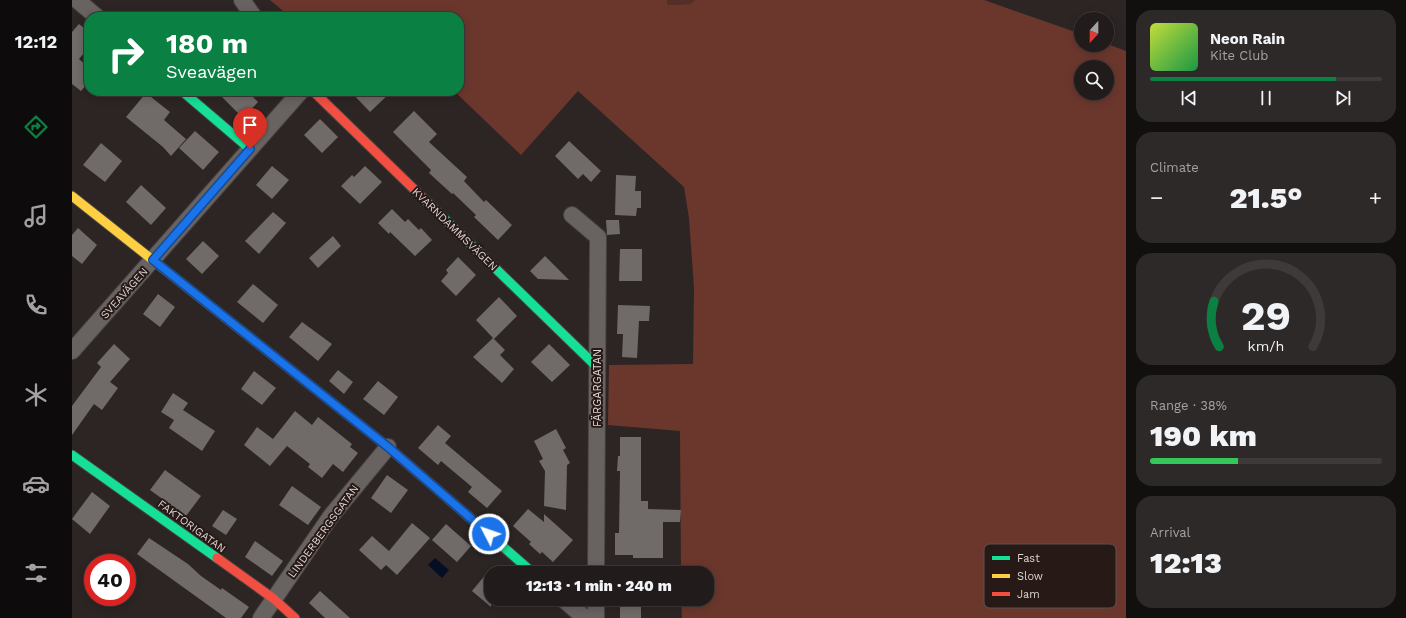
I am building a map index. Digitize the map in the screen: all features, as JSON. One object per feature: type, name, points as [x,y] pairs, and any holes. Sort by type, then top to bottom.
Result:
[{"type":"street","points":[[77,0],[91,12]]},
{"type":"street","points":[[242,0],[250,12]]},
{"type":"street","points":[[188,96],[250,149]]},
{"type":"street","name":"SVEAVÄGEN","points":[[72,351],[297,96]]},
{"type":"street","name":"KVARNDAMMSVÄGEN","points":[[317,96],[597,367]]},
{"type":"street","points":[[72,196],[388,447],[525,566]]},
{"type":"street","name":"FÄRGARGATAN","points":[[572,215],[598,237],[596,566]]},
{"type":"street","name":"LINDERBERGSGATAN","points":[[261,618],[331,516],[388,447]]},
{"type":"street","name":"FAKTORIGATAN","points":[[72,455],[274,599],[295,618]]},
{"type":"street","points":[[571,606],[585,618]]},
{"type":"street","points":[[596,606],[596,618]]},
{"type":"shaded area","points":[[270,0],[667,0],[668,5],[690,4],[695,0],[984,0],[1074,32],[1074,52],[1114,52],[1114,47],[1126,51],[1126,618],[682,618],[681,606],[714,606],[714,566],[681,566],[680,431],[608,425],[609,365],[693,364],[694,288],[689,218],[684,187],[578,91],[521,155],[459,96],[464,96],[464,12],[284,12]]},
{"type":"shaded area","points":[[667,0],[695,0],[690,4],[668,5]]},
{"type":"water","points":[[435,558],[449,570],[442,578],[428,565]]},
{"type":"building","points":[[79,24],[84,28],[84,53],[79,59],[84,64],[84,88],[81,91],[72,84],[72,32]]},
{"type":"building","points":[[144,96],[150,96],[170,112],[164,120],[186,139],[171,156],[163,147],[126,117]]},
{"type":"building","points":[[221,96],[252,96],[258,102],[243,118]]},
{"type":"building","points":[[355,96],[387,96],[370,112]]},
{"type":"building","points":[[414,111],[437,134],[429,142],[467,177],[464,181],[484,202],[486,200],[512,225],[498,240],[474,217],[476,215],[429,173],[431,170],[393,132]]},
{"type":"building","points":[[320,119],[338,137],[322,153],[304,135]]},
{"type":"building","points":[[195,131],[219,152],[203,170],[179,148]]},
{"type":"building","points":[[569,141],[601,171],[591,182],[583,174],[578,179],[555,156]]},
{"type":"building","points":[[101,143],[122,161],[105,182],[83,165]]},
{"type":"building","points":[[272,166],[289,180],[272,199],[256,185]]},
{"type":"building","points":[[365,166],[382,182],[360,204],[341,186],[352,175],[354,177]]},
{"type":"building","points":[[616,175],[636,176],[635,191],[641,191],[641,208],[637,208],[636,216],[615,215]]},
{"type":"building","points":[[141,185],[166,208],[151,225],[126,202]]},
{"type":"building","points":[[392,209],[405,222],[408,219],[419,230],[421,228],[432,240],[415,256],[390,232],[389,234],[378,223]]},
{"type":"building","points":[[273,212],[286,223],[259,254],[245,241]]},
{"type":"building","points":[[606,220],[619,220],[620,234],[607,235]]},
{"type":"building","points":[[78,228],[97,245],[82,264],[72,256],[72,235]]},
{"type":"building","points":[[333,236],[341,246],[318,268],[309,258]]},
{"type":"building","points":[[203,241],[219,256],[202,274],[186,259]]},
{"type":"building","points":[[620,249],[642,249],[642,281],[619,281]]},
{"type":"building","points":[[545,256],[569,280],[538,279],[530,271]]},
{"type":"building","points":[[458,257],[476,275],[456,296],[441,281],[448,273],[446,270]]},
{"type":"building","points":[[253,284],[278,305],[263,323],[237,302]]},
{"type":"building","points":[[158,294],[175,307],[160,327],[143,314]]},
{"type":"building","points":[[499,297],[517,316],[494,339],[505,350],[500,355],[514,369],[502,383],[473,357],[493,338],[476,320]]},
{"type":"building","points":[[618,305],[650,306],[649,321],[639,321],[637,358],[622,357],[623,334],[617,334]]},
{"type":"building","points":[[302,322],[332,344],[318,361],[289,337]]},
{"type":"building","points":[[114,344],[130,359],[110,382],[118,388],[102,410],[94,404],[72,435],[72,406],[101,367],[97,363]]},
{"type":"building","points":[[549,344],[570,365],[552,382],[531,362]]},
{"type":"building","points":[[338,370],[353,382],[344,394],[329,381]]},
{"type":"building","points":[[254,371],[276,388],[262,405],[241,389]]},
{"type":"building","points":[[378,381],[398,397],[384,415],[363,399]]},
{"type":"building","points":[[173,393],[188,403],[183,410],[215,431],[202,451],[169,428],[174,420],[161,412]]},
{"type":"building","points":[[295,411],[312,425],[318,417],[352,444],[350,447],[358,453],[343,472],[333,464],[322,478],[308,467],[310,464],[287,446],[270,466],[244,445],[257,427],[273,439]]},
{"type":"building","points":[[438,425],[451,436],[445,443],[502,491],[487,508],[468,492],[472,487],[441,461],[438,465],[418,448]]},
{"type":"building","points":[[556,429],[566,448],[563,450],[570,463],[567,465],[566,510],[544,506],[545,471],[539,461],[543,459],[534,441]]},
{"type":"building","points":[[620,437],[641,437],[641,501],[648,501],[648,509],[681,510],[680,522],[663,522],[663,558],[633,558],[633,555],[615,555],[615,533],[619,533],[620,471],[617,471],[618,456],[620,456]]},
{"type":"building","points":[[165,470],[201,496],[186,516],[150,490]]},
{"type":"building","points":[[387,475],[408,490],[391,513],[371,498]]},
{"type":"building","points":[[292,486],[321,507],[308,525],[279,505]]},
{"type":"building","points":[[92,492],[110,506],[90,534],[72,519]]},
{"type":"building","points":[[528,509],[544,522],[544,514],[573,540],[553,562],[542,552],[540,554],[529,544],[531,542],[513,526]]},
{"type":"building","points":[[223,510],[237,519],[226,535],[212,526]]},
{"type":"building","points":[[412,523],[430,538],[397,575],[386,565],[381,570],[359,550],[372,536],[389,551]]},
{"type":"building","points":[[446,524],[471,546],[457,562],[432,540]]},
{"type":"building","points":[[149,538],[188,564],[201,576],[221,590],[222,588],[249,607],[241,618],[226,618],[137,554]]},
{"type":"building","points":[[255,541],[283,561],[272,576],[245,557]]},
{"type":"building","points":[[484,576],[484,601],[472,591]]},
{"type":"building","points":[[320,591],[350,618],[325,618],[309,603]]},
{"type":"building","points":[[620,606],[641,606],[641,618],[620,618]]},
{"type":"traffic: fast","points":[[188,96],[250,149]]},
{"type":"traffic: fast","points":[[423,198],[597,367]]},
{"type":"traffic: fast","points":[[72,455],[217,558]]},
{"type":"traffic: fast","points":[[468,516],[525,566]]},
{"type":"traffic: slow","points":[[72,196],[256,342]]},
{"type":"traffic: jam","points":[[318,96],[423,198]]},
{"type":"traffic: jam","points":[[256,342],[388,447],[468,516]]},
{"type":"traffic: jam","points":[[217,558],[274,599],[295,618]]},
{"type":"route","points":[[250,149],[153,260],[388,447],[489,534]]}]
